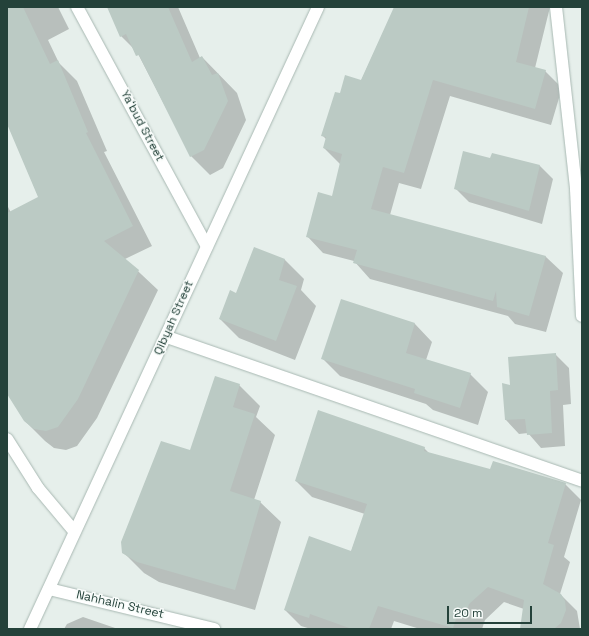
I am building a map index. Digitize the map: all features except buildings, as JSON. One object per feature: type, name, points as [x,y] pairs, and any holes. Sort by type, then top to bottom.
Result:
[{"type":"street","name":"Yaʻbud Street","points":[[77,7],[207,246]]},
{"type":"street","name":"Qibyah Street","points":[[30,629],[74,531],[166,337],[318,7]]},
{"type":"street","points":[[556,7],[576,189],[582,316]]},
{"type":"street","points":[[166,337],[582,481]]},
{"type":"street","points":[[7,439],[38,488],[74,531]]},
{"type":"street","name":"Nahhalin Street","points":[[49,589],[214,629]]}]
